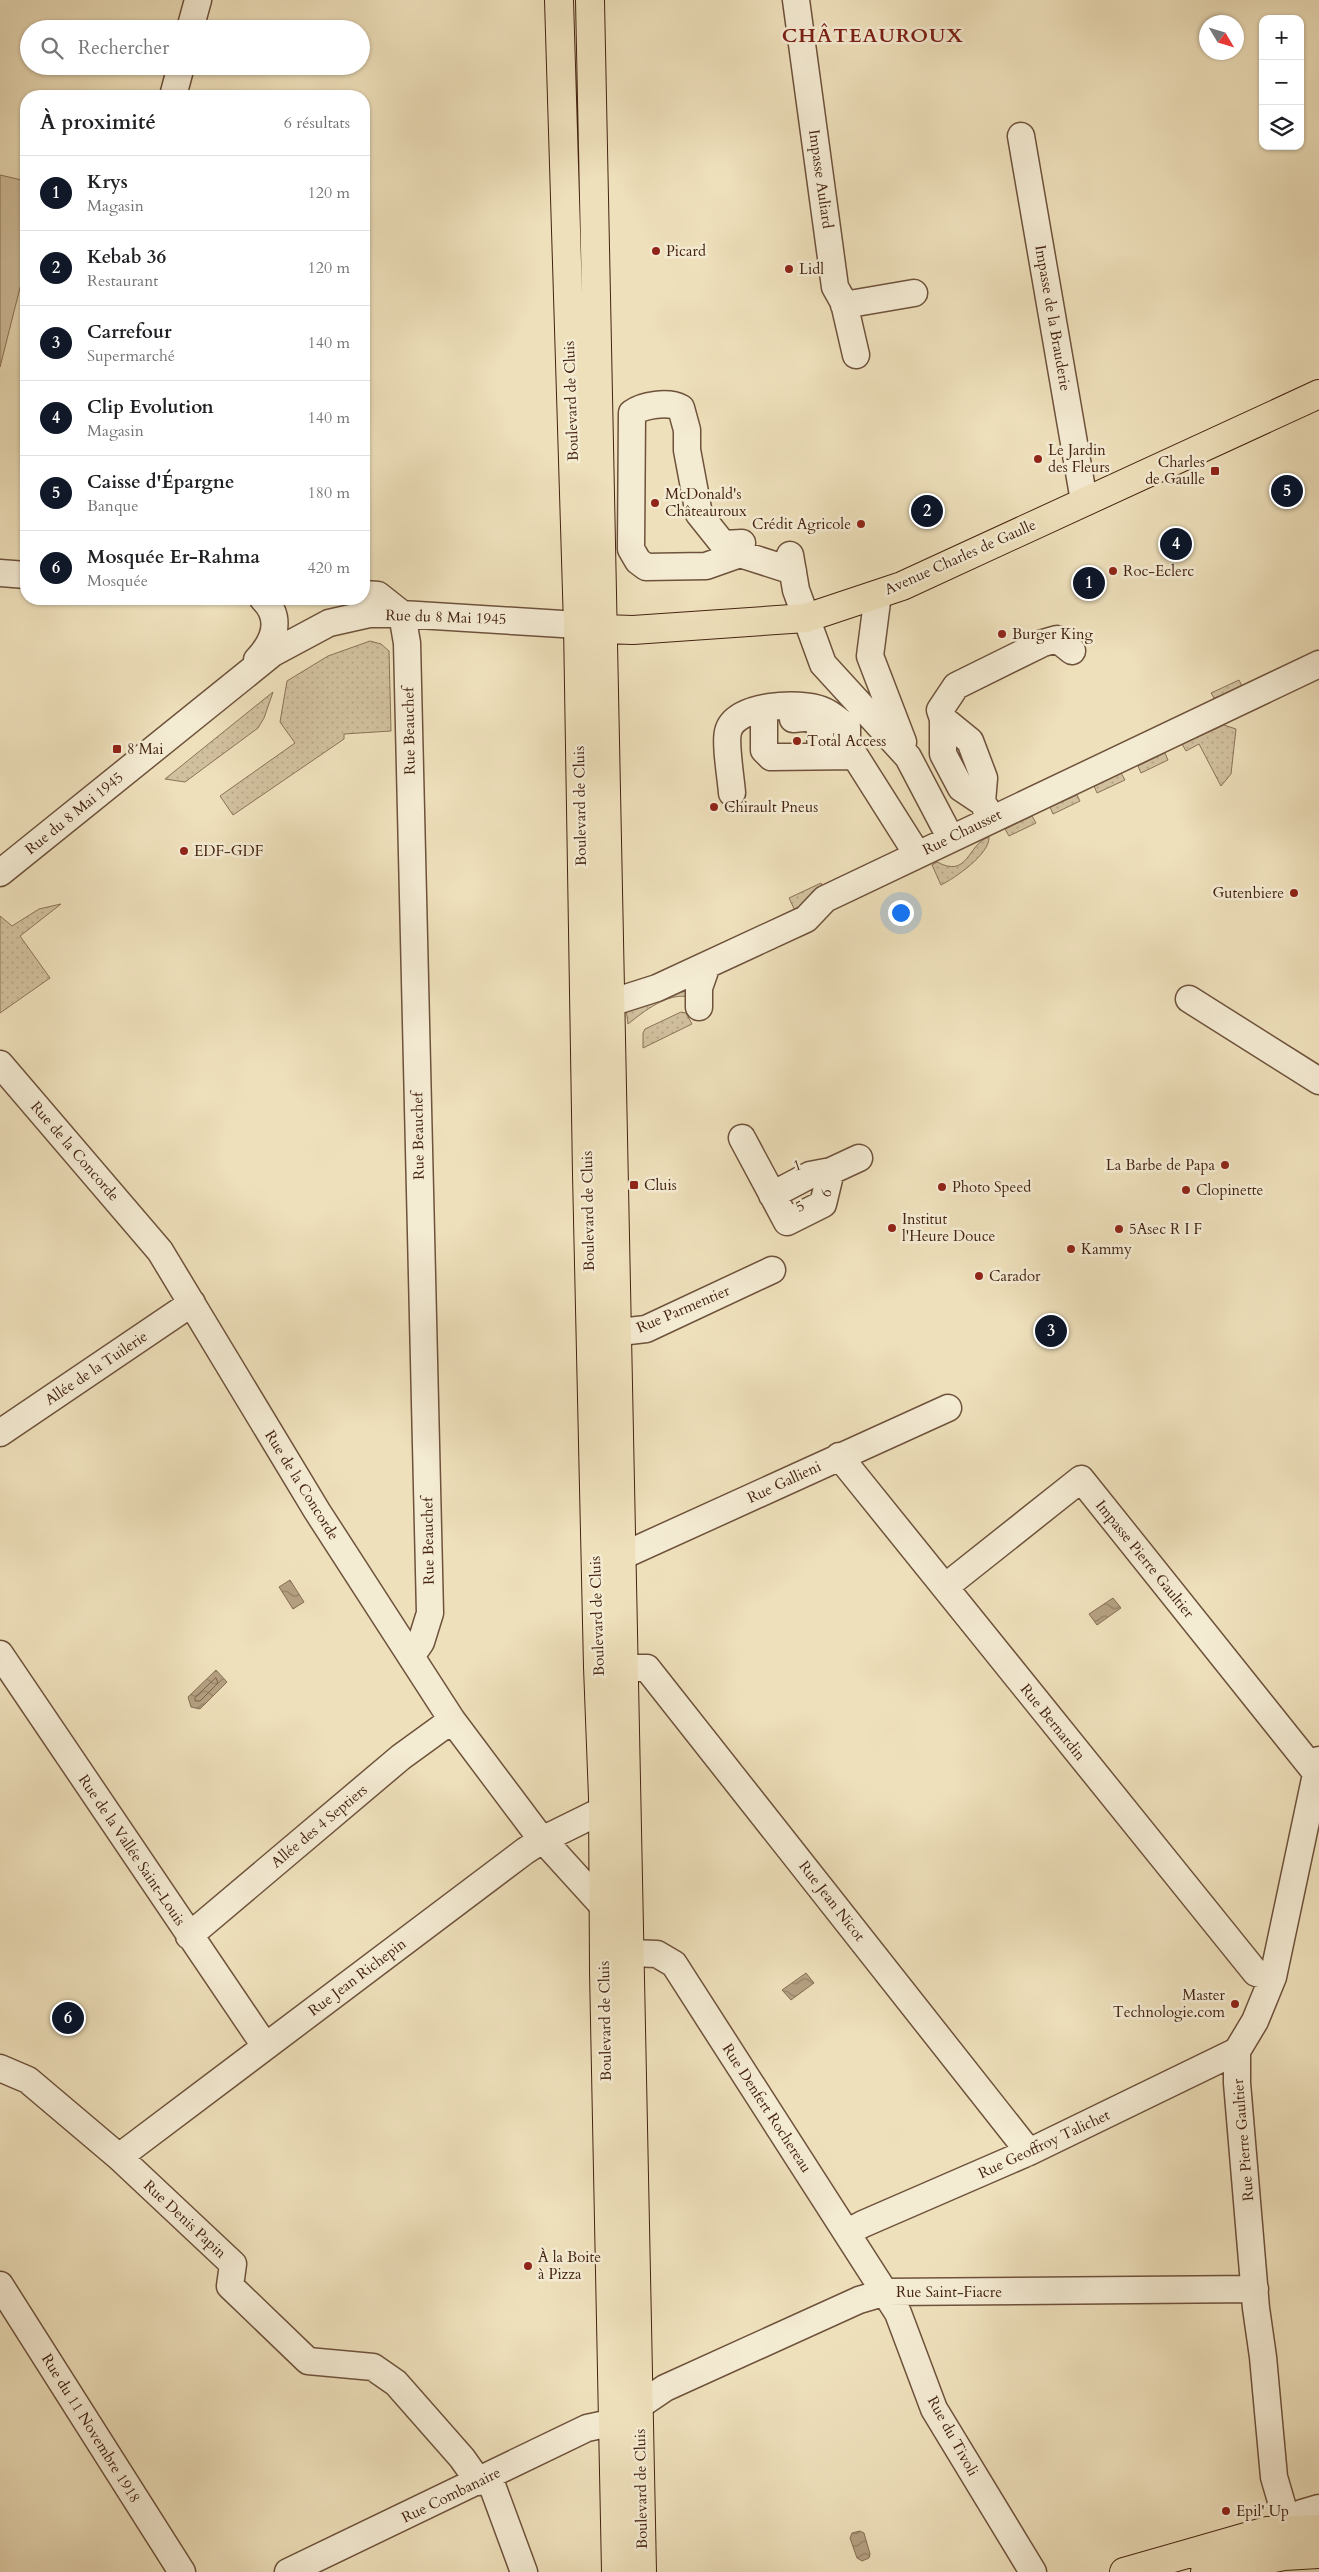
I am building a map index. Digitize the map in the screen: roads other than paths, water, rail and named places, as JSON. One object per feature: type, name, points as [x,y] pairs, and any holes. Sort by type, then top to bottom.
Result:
[{"type":"main road","name":"Boulevard de Cluis","points":[[559,0],[610,1003],[603,1334],[620,1557],[624,1668],[642,2572]]},
{"type":"main road","name":"Boulevard de Cluis","points":[[590,0],[590,627],[603,1334],[604,1907],[611,2354],[615,2422],[613,2462],[616,2572]]},
{"type":"main road","name":"Avenue Charles de Gaulle","points":[[590,627],[633,630],[806,618],[902,586],[1319,394]]},
{"type":"main road","points":[[1124,2572],[1155,2566],[1267,2531],[1307,2529]]},
{"type":"main road","points":[[1205,2572],[1268,2566],[1319,2554]]},
{"type":"street","points":[[192,20],[198,0]]},
{"type":"street","name":"Impasse Auliard","points":[[796,0],[835,286],[844,305],[856,355]]},
{"type":"street","points":[[175,90],[179,75]]},
{"type":"street","name":"Impasse de la Brauderie","points":[[1022,136],[1084,501]]},
{"type":"street","points":[[844,305],[914,293]]},
{"type":"street","points":[[742,543],[723,544],[699,514],[696,489],[687,450],[687,430],[681,408],[676,405],[640,407],[632,413],[632,548],[638,561],[646,567],[706,566],[740,554],[792,563],[806,618],[823,664],[908,757]]},
{"type":"street","points":[[0,573],[20,575]]},
{"type":"street","points":[[370,594],[378,595],[402,614]]},
{"type":"street","points":[[878,594],[870,656],[908,757],[950,837]]},
{"type":"street","name":"Rue du 8 Mai 1945","points":[[241,677],[264,652],[275,632],[275,618],[268,605]]},
{"type":"street","name":"Rue du 8 Mai 1945","points":[[4,863],[272,653],[329,623],[368,614],[402,614],[590,627]]},
{"type":"street","name":"Rue Beauchef","points":[[402,614],[408,643],[430,1613],[421,1642],[412,1655]]},
{"type":"street","points":[[987,810],[984,778],[970,741],[943,719],[940,710],[944,701],[956,686],[976,674],[1043,643],[1057,639],[1072,651]]},
{"type":"street","name":"Rue Chausset","points":[[610,1003],[657,988],[806,919],[824,899],[950,837],[987,810],[1319,664]]},
{"type":"street","points":[[818,756],[836,727],[792,717],[755,721],[741,736],[736,752],[736,786],[728,733],[732,723],[740,715],[756,709],[810,707],[792,717],[764,750],[772,757],[855,756],[917,854]]},
{"type":"street","points":[[792,717],[818,756]]},
{"type":"street","points":[[699,1007],[699,988],[707,965]]},
{"type":"street","points":[[1189,999],[1319,1081]]},
{"type":"street","name":"Rue de la Concorde","points":[[0,1064],[160,1251],[317,1510],[412,1655],[452,1720],[542,1840],[604,1907]]},
{"type":"street","points":[[742,1138],[776,1201]]},
{"type":"street","points":[[831,1171],[859,1158]]},
{"type":"street","name":"1","points":[[776,1201],[803,1160],[831,1171]]},
{"type":"street","name":"5","points":[[776,1201],[820,1196],[831,1171]]},
{"type":"street","name":"Rue Parmentier","points":[[603,1334],[646,1329],[772,1270]]},
{"type":"street","name":"Allée de la Tuilerie","points":[[0,1433],[192,1303]]},
{"type":"street","name":"Rue Gallieni","points":[[620,1557],[948,1408]]},
{"type":"street","name":"Rue Bernardin","points":[[839,1456],[1256,1973],[1273,1977]]},
{"type":"street","name":"Impasse Pierre Gaultier","points":[[945,1587],[1081,1479],[1318,1767]]},
{"type":"street","name":"Rue de la Vallée Saint-Louis","points":[[0,1654],[265,2046]]},
{"type":"street","name":"Rue Jean Nicot","points":[[624,1668],[647,1668],[1029,2152]]},
{"type":"street","name":"Allée des 4 Septiers","points":[[189,1936],[400,1757],[452,1720]]},
{"type":"street","points":[[1237,2051],[1255,2021],[1273,1977],[1318,1767]]},
{"type":"street","name":"Rue Jean Richepin","points":[[119,2157],[542,1840],[603,1810]]},
{"type":"street","name":"Rue Denfert Rochereau","points":[[629,1953],[657,1954],[674,1964],[886,2292]]},
{"type":"street","name":"Rue Geoffroy Talichet","points":[[848,2232],[1029,2152],[1237,2051]]},
{"type":"street","name":"Rue Pierre Gaultier","points":[[1237,2051],[1237,2083],[1254,2289],[1274,2477],[1286,2518],[1307,2529]]},
{"type":"street","name":"Rue Denis Papin","points":[[0,2068],[28,2080],[119,2157],[234,2264],[230,2286],[308,2361],[373,2367],[396,2383],[462,2458],[484,2480]]},
{"type":"street","name":"Rue du 11 Novembre 1918","points":[[0,2285],[182,2572]]},
{"type":"street","name":"Rue Saint-Fiacre","points":[[639,2407],[665,2388],[859,2300],[886,2292],[1254,2289]]},
{"type":"street","name":"Rue du Tivoli","points":[[886,2292],[898,2313],[934,2409],[1033,2572]]},
{"type":"street","name":"Boulevard de Cluis","points":[[615,2422],[639,2407]]},
{"type":"street","name":"Rue Combanaire","points":[[288,2572],[484,2480],[587,2428],[615,2422]]},
{"type":"street","points":[[484,2480],[524,2572]]},
{"type":"street","points":[[1307,2529],[1302,2513],[1319,2508]]},
{"type":"water","points":[[290,1580],[304,1602],[293,1609],[279,1587]]},
{"type":"water","points":[[1113,1598],[1121,1608],[1097,1625],[1089,1614]]},
{"type":"water","points":[[216,1670],[227,1682],[200,1709],[191,1707],[188,1697]]},
{"type":"water","points":[[806,1973],[814,1983],[791,2000],[782,1990]]},
{"type":"water","points":[[860,2531],[864,2533],[870,2554],[869,2558],[862,2561],[857,2558],[850,2538],[852,2533]]},
{"type":"place","name":"Picard","points":[[656,251]]},
{"type":"place","name":"Lidl","points":[[789,269]]},
{"type":"place","name":"Le Jardin des Fleurs","points":[[1038,459]]},
{"type":"place","name":"Charles de Gaulle","points":[[1215,471]]},
{"type":"place","name":"Caisse d'Épargne","points":[[1287,491]]},
{"type":"place","name":"McDonald's Châteauroux","points":[[655,503]]},
{"type":"place","name":"Kebab 36","points":[[927,511]]},
{"type":"place","name":"Crédit Agricole","points":[[861,524]]},
{"type":"place","name":"Clip Evolution","points":[[1176,544]]},
{"type":"place","name":"Roc-Eclerc","points":[[1113,571]]},
{"type":"place","name":"Krys","points":[[1089,583]]},
{"type":"place","name":"Burger King","points":[[1002,634]]},
{"type":"place","name":"Total Access","points":[[797,741]]},
{"type":"place","name":"8 Mai","points":[[117,749]]},
{"type":"place","name":"Chirault Pneus","points":[[714,807]]},
{"type":"place","name":"EDF-GDF","points":[[184,851]]},
{"type":"place","name":"Gutenbiere","points":[[1294,893]]},
{"type":"place","name":"La Barbe de Papa","points":[[1225,1165]]},
{"type":"place","name":"Cluis","points":[[634,1185]]},
{"type":"place","name":"Photo Speed","points":[[942,1187]]},
{"type":"place","name":"Clopinette","points":[[1186,1190]]},
{"type":"place","name":"Institut l'Heure Douce","points":[[892,1228]]},
{"type":"place","name":"5Asec R I F","points":[[1119,1229]]},
{"type":"place","name":"Kammy","points":[[1071,1249]]},
{"type":"place","name":"Carador","points":[[979,1276]]},
{"type":"place","name":"Carrefour","points":[[1051,1331]]},
{"type":"place","name":"Master Technologie.com","points":[[1235,2004]]},
{"type":"place","name":"Mosquée Er-Rahma","points":[[68,2018]]},
{"type":"place","name":"À la Boite à Pizza","points":[[528,2266]]},
{"type":"place","name":"Epil' Up","points":[[1226,2511]]},
{"type":"district","name":"CHÂTEAUROUX","points":[[873,35]]}]
